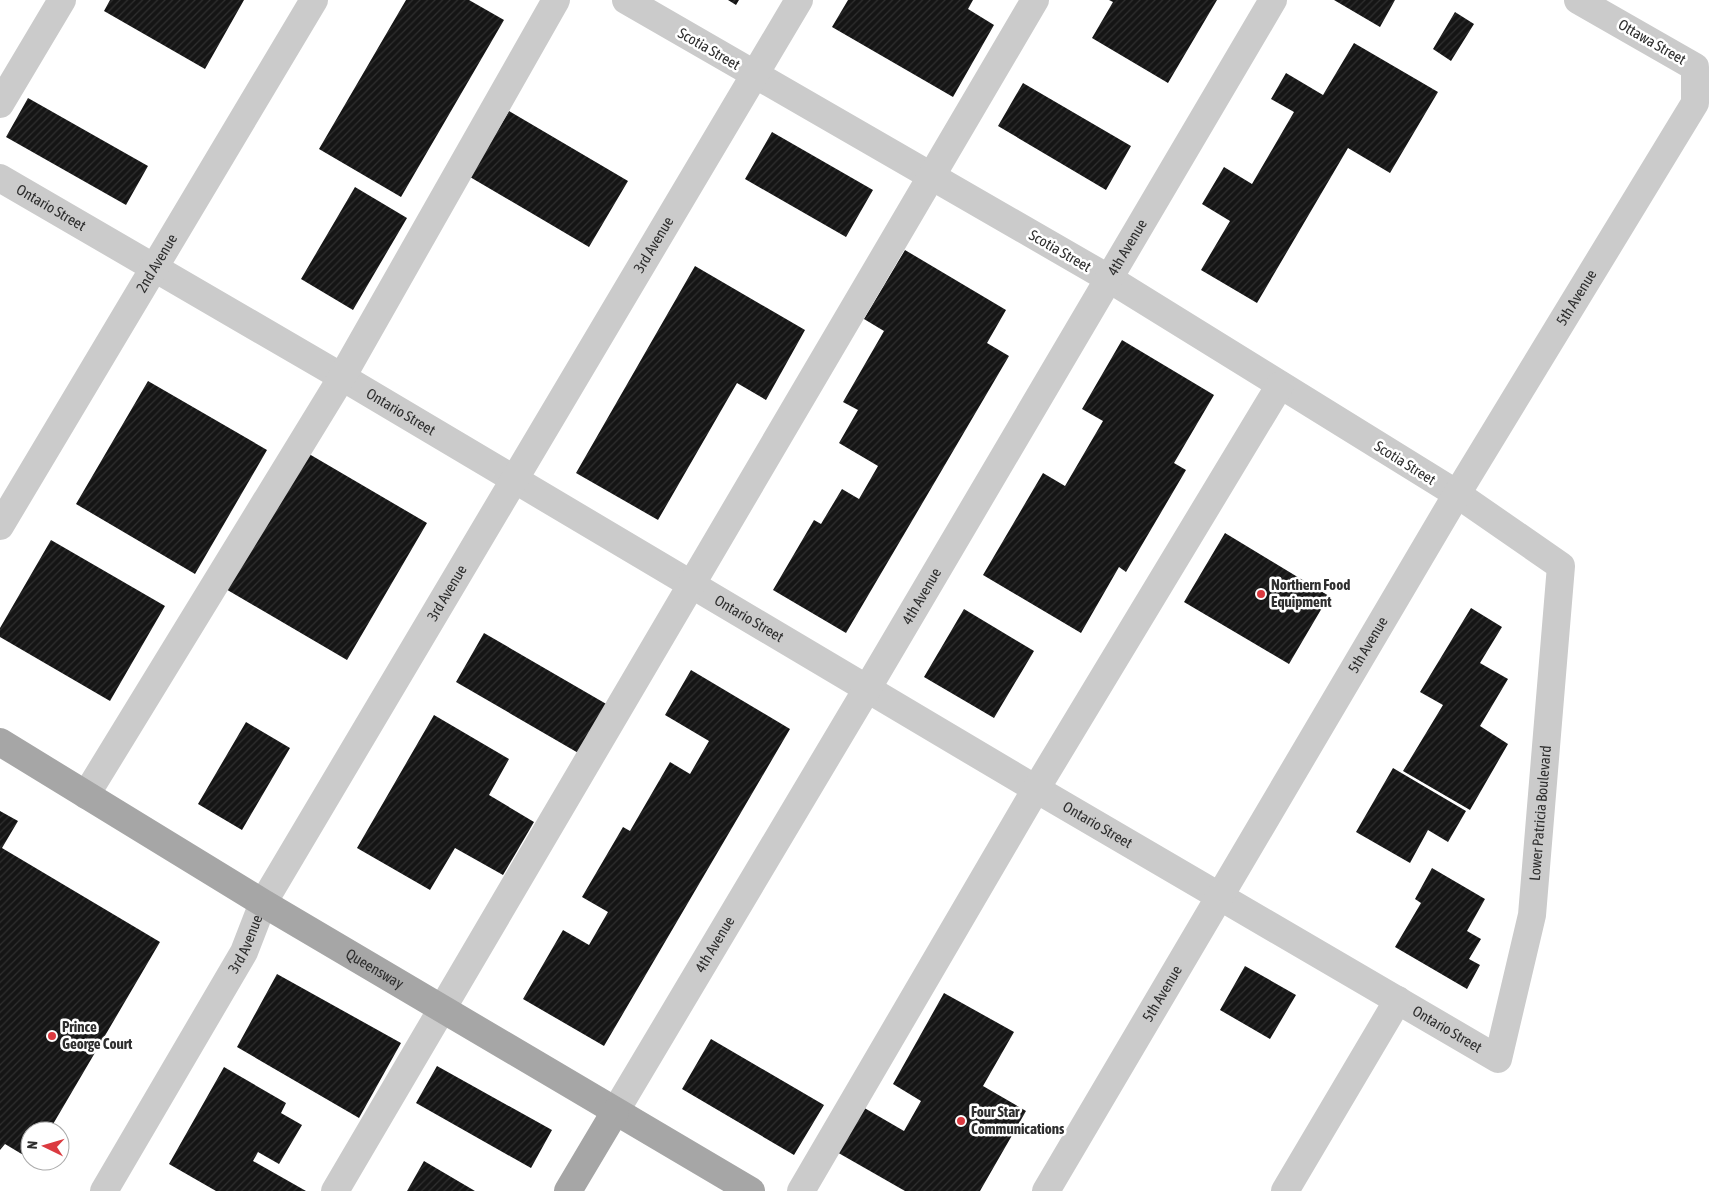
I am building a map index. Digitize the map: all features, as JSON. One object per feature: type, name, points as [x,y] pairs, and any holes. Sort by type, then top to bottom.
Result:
[{"type":"main road","name":"Queensway","points":[[0,742],[263,903],[751,1191]]},
{"type":"main road","name":"4th Avenue","points":[[568,1191],[615,1112]]},
{"type":"street","points":[[0,104],[62,0]]},
{"type":"street","name":"2nd Avenue","points":[[0,526],[314,0]]},
{"type":"street","points":[[86,794],[342,377],[556,0]]},
{"type":"street","name":"Scotia Street","points":[[626,0],[1108,278],[1457,494],[1561,566]]},
{"type":"street","name":"3rd Avenue","points":[[106,1190],[244,952],[263,903],[799,0]]},
{"type":"street","points":[[336,1191],[1035,0]]},
{"type":"street","name":"4th Avenue","points":[[615,1112],[1273,0]]},
{"type":"street","name":"Ottawa Street","points":[[1578,0],[1695,67],[1695,103]]},
{"type":"street","name":"5th Avenue","points":[[1046,1191],[1457,494],[1695,103]]},
{"type":"street","name":"Ontario Street","points":[[0,178],[342,377],[1036,789],[1498,1059]]},
{"type":"street","points":[[801,1191],[1036,789],[1280,385]]},
{"type":"street","name":"Lower Patricia Boulevard","points":[[1498,1059],[1532,914],[1561,566]]},
{"type":"street","points":[[1285,1191],[1398,1000]]},
{"type":"building","points":[[110,0],[244,0],[205,69],[104,11]]},
{"type":"building","points":[[406,0],[469,0],[504,20],[401,197],[319,149]]},
{"type":"building","points":[[728,0],[739,0],[736,5]]},
{"type":"building","points":[[848,0],[973,0],[968,9],[994,25],[953,97],[832,27]]},
{"type":"building","points":[[1109,0],[1217,0],[1168,83],[1092,38],[1113,2]]},
{"type":"building","points":[[1334,0],[1395,0],[1380,27]]},
{"type":"building","points":[[1455,12],[1474,24],[1451,61],[1433,49]]},
{"type":"building","points":[[1354,43],[1438,92],[1390,173],[1348,148],[1257,303],[1201,270],[1230,221],[1202,204],[1224,167],[1252,184],[1294,112],[1271,99],[1286,73],[1323,95]]},
{"type":"building","points":[[1023,83],[1131,146],[1106,190],[998,126]]},
{"type":"building","points":[[28,98],[148,166],[126,205],[6,137]]},
{"type":"building","points":[[509,111],[628,181],[589,247],[470,177]]},
{"type":"building","points":[[772,132],[873,190],[846,237],[745,179]]},
{"type":"building","points":[[355,187],[407,218],[353,310],[301,279]]},
{"type":"building","points":[[905,250],[1006,310],[987,343],[1009,356],[846,633],[773,590],[814,520],[821,524],[842,489],[859,499],[878,466],[839,443],[858,410],[843,402],[884,331],[864,319]]},
{"type":"building","points":[[695,266],[805,330],[766,400],[737,383],[658,520],[576,473]]},
{"type":"building","points":[[1122,340],[1214,395],[1174,463],[1186,470],[1126,572],[1119,567],[1081,633],[983,575],[1043,473],[1065,486],[1103,421],[1082,409]]},
{"type":"building","points":[[148,381],[267,450],[195,574],[76,504]]},
{"type":"building","points":[[304,451],[427,523],[347,660],[224,588]]},
{"type":"building","points":[[1225,533],[1329,596],[1289,664],[1184,602]]},
{"type":"building","points":[[51,540],[165,606],[110,701],[0,637],[0,628]]},
{"type":"building","points":[[1471,608],[1502,627],[1480,663],[1508,679],[1480,726],[1508,744],[1470,810],[1403,771],[1443,705],[1420,692]]},
{"type":"building","points":[[964,609],[1034,651],[994,718],[924,677]]},
{"type":"building","points":[[484,633],[608,705],[580,754],[456,682]]},
{"type":"building","points":[[691,670],[790,729],[604,1046],[523,999],[563,930],[589,945],[608,912],[582,897],[623,827],[630,831],[670,762],[690,774],[709,741],[665,715]]},
{"type":"building","points":[[434,715],[509,759],[489,795],[534,822],[503,875],[455,848],[430,890],[357,848]]},
{"type":"building","points":[[246,722],[290,748],[242,830],[198,804]]},
{"type":"building","points":[[1393,768],[1466,811],[1448,842],[1428,830],[1410,863],[1356,832]]},
{"type":"building","name":"Prince George Court","points":[[0,811],[18,821],[2,848],[160,942],[55,1121],[20,1121],[20,1153],[5,1144],[0,1150]]},
{"type":"building","points":[[1432,868],[1485,899],[1467,931],[1481,939],[1469,959],[1480,965],[1467,989],[1395,947],[1421,903],[1415,899]]},
{"type":"building","points":[[1245,966],[1296,995],[1270,1039],[1220,1010]]},
{"type":"building","points":[[277,974],[401,1043],[359,1118],[237,1047]]},
{"type":"building","points":[[944,993],[1014,1032],[983,1086],[1026,1111],[980,1191],[905,1191],[835,1151],[861,1106],[904,1131],[921,1101],[893,1084]]},
{"type":"building","points":[[711,1039],[824,1105],[794,1155],[682,1089]]},
{"type":"building","points":[[437,1066],[552,1130],[531,1168],[416,1103]]},
{"type":"building","points":[[224,1067],[286,1103],[281,1113],[302,1125],[279,1164],[258,1152],[253,1161],[306,1191],[216,1191],[169,1164]]},
{"type":"building","points":[[424,1161],[475,1191],[407,1191]]},
{"type":"place","name":"Northern Food Equipment","points":[[1261,594]]},
{"type":"place","name":"Prince George Court","points":[[52,1036]]},
{"type":"place","name":"Four Star Communications","points":[[961,1121]]}]
